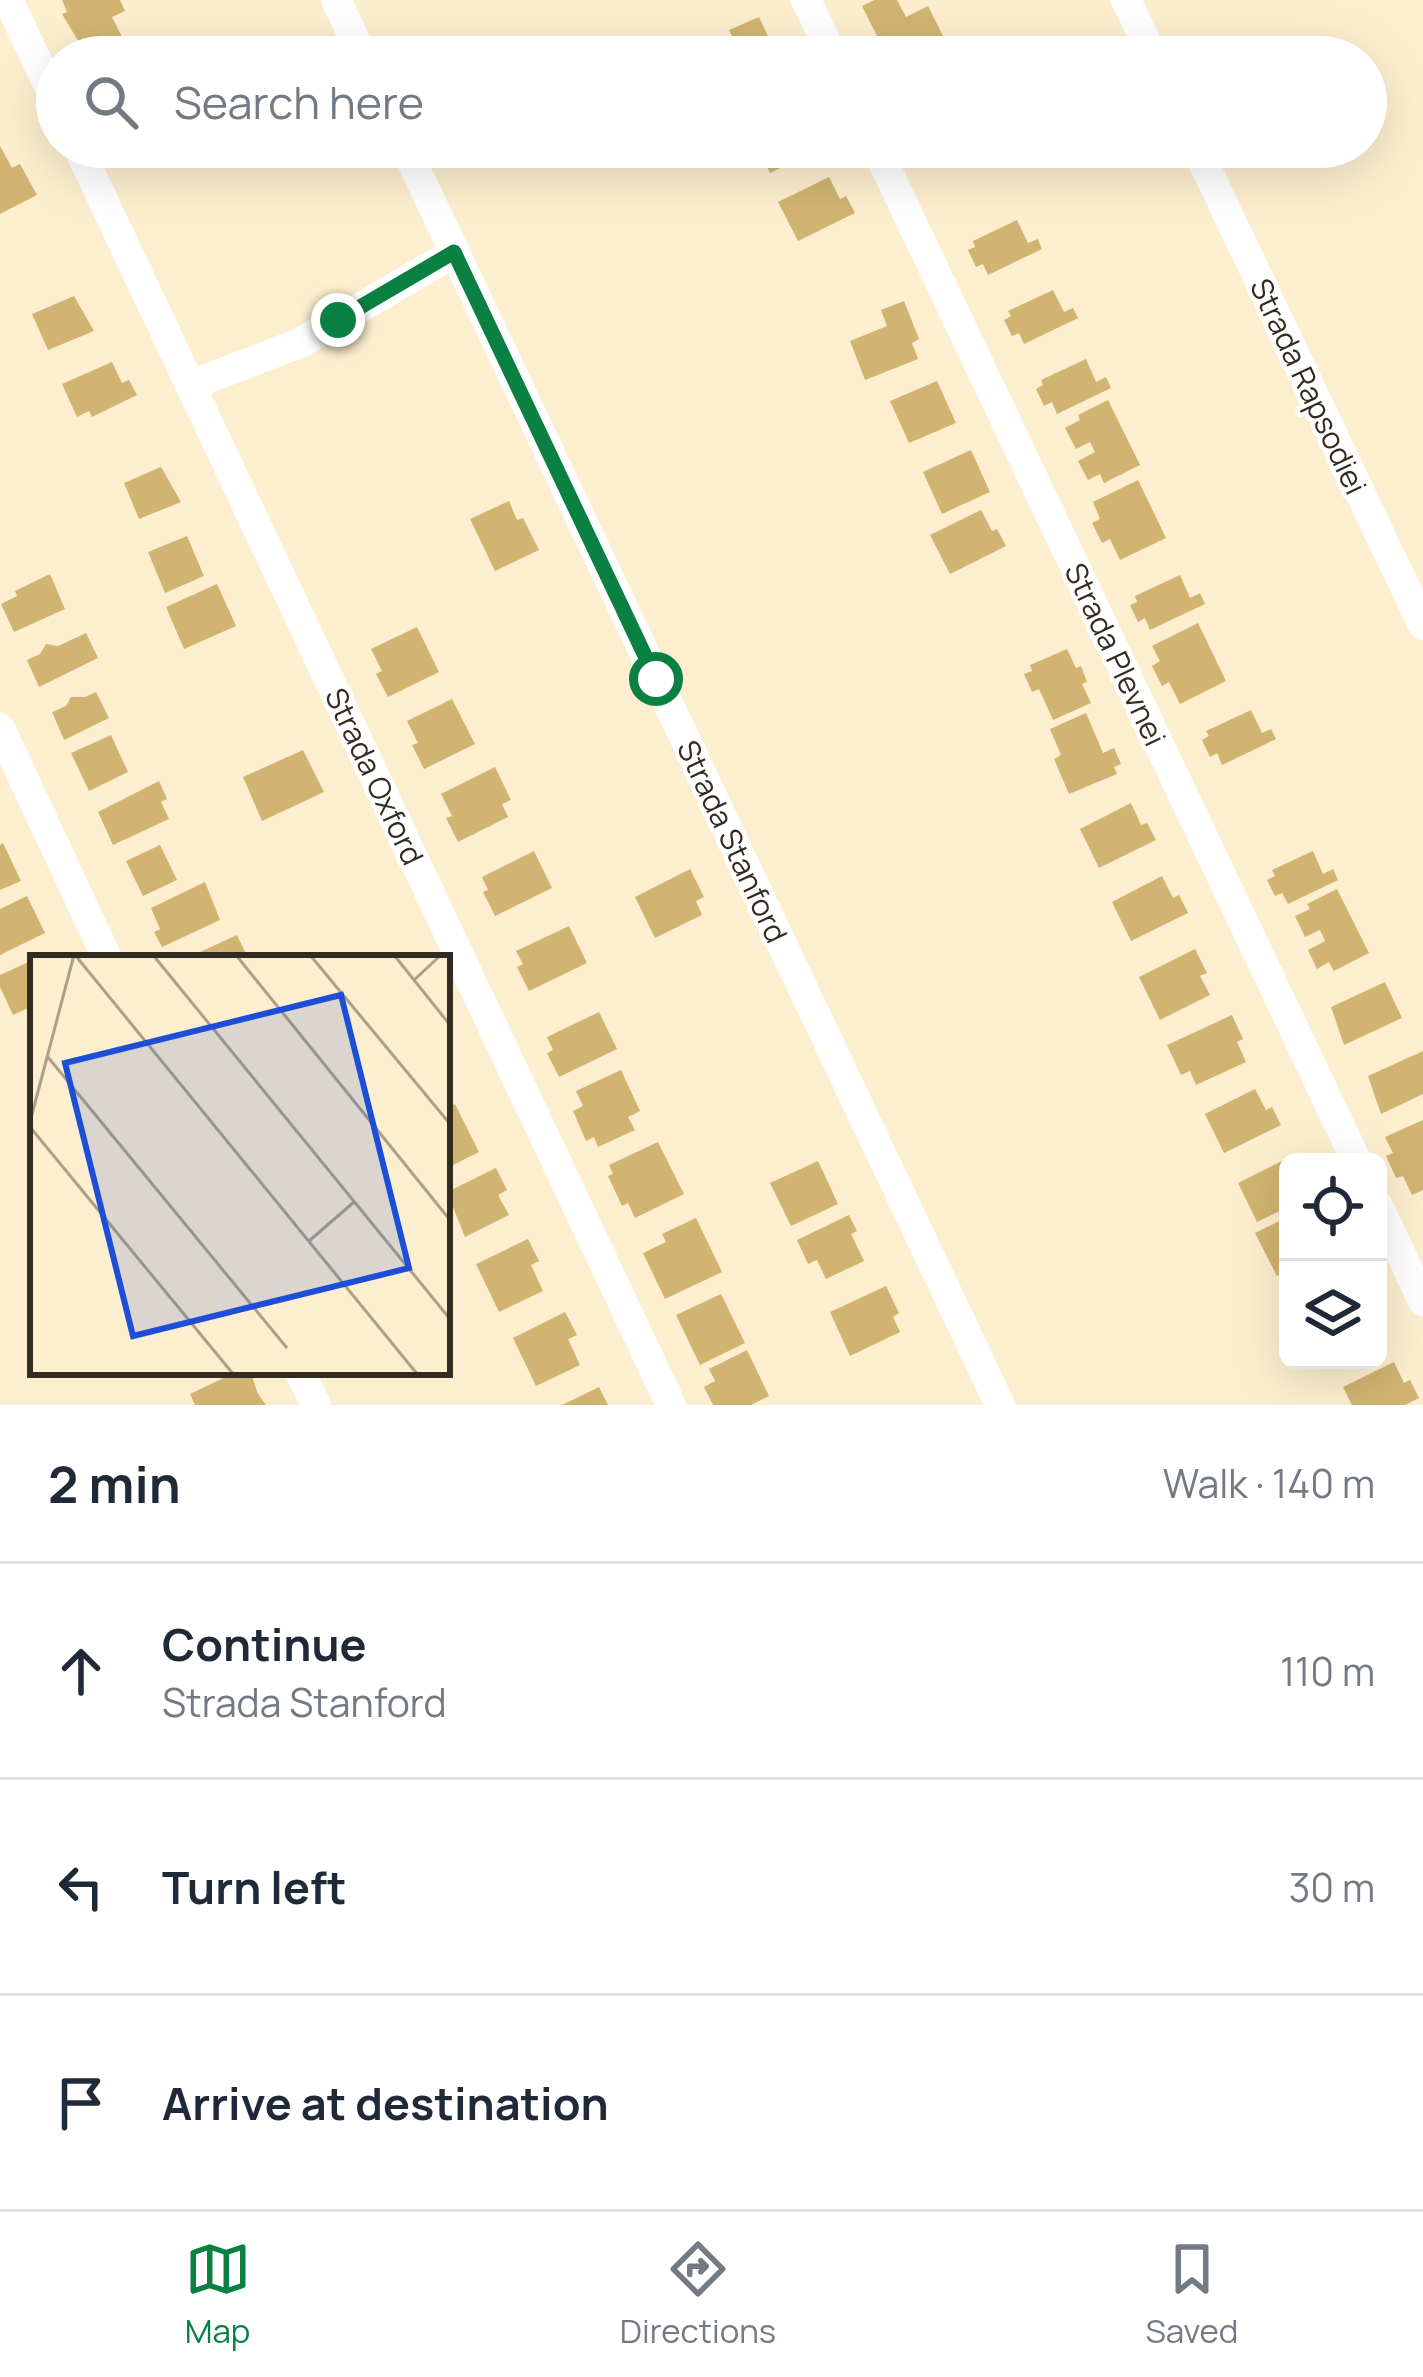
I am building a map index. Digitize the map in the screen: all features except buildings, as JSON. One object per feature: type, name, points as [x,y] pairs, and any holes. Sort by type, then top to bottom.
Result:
[{"type":"street","points":[[8,0],[36,59]]},
{"type":"street","points":[[336,0],[353,36]]},
{"type":"street","points":[[806,0],[823,36]]},
{"type":"street","points":[[1126,0],[1143,36]]},
{"type":"street","name":"Strada Oxford","points":[[88,168],[670,1405]]},
{"type":"street","name":"Strada Stanford","points":[[415,168],[1000,1405]]},
{"type":"street","name":"Strada Plevnei","points":[[886,168],[1353,1153]]},
{"type":"street","name":"Strada Rapsodiei","points":[[1206,168],[1423,625]]},
{"type":"street","points":[[191,385],[300,343],[454,252]]},
{"type":"street","points":[[0,728],[106,955]]},
{"type":"street","points":[[1387,1225],[1423,1301]]},
{"type":"street","points":[[301,1375],[316,1405]]},
{"type":"route","points":[[338,320],[454,252],[656,679]]}]
